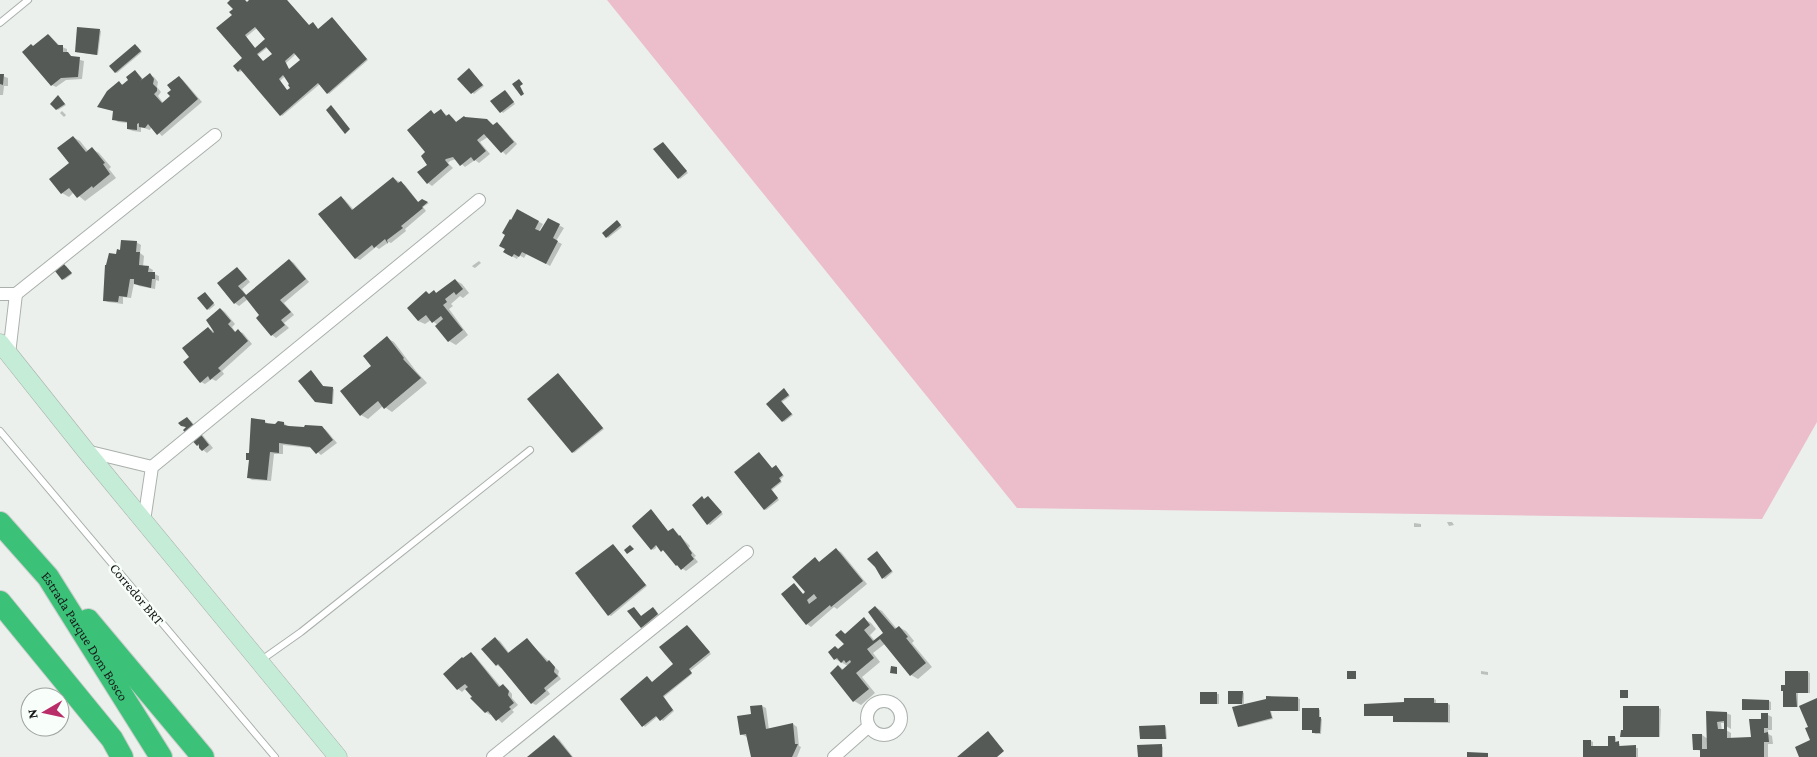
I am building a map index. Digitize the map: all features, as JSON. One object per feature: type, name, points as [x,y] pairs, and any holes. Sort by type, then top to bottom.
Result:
[{"type":"highway","name":"Estrada Parque Dom Bosco","points":[[0,522],[48,577],[161,757]]},
{"type":"highway","points":[[48,577],[103,637],[203,757]]},
{"type":"highway","points":[[0,602],[117,751]]},
{"type":"main road","points":[[5,348],[86,451],[338,757]]},
{"type":"street","points":[[0,294],[16,294],[215,135]]},
{"type":"street","points":[[144,521],[152,467],[479,200]]},
{"type":"street","points":[[5,348],[16,294]]},
{"type":"street","points":[[86,451],[152,467]]},
{"type":"street","points":[[493,757],[747,552]]},
{"type":"street","points":[[834,757],[869,726]]},
{"type":"lane","points":[[0,23],[28,0]]},
{"type":"lane","name":"Corredor BRT","points":[[0,431],[275,757]]},
{"type":"lane","points":[[259,662],[301,632],[530,450]]},
{"type":"shaded area","points":[[607,0],[1817,0],[1817,422],[1762,519],[1017,508]]},
{"type":"building","points":[[230,0],[245,0],[247,2],[249,0],[287,0],[309,25],[313,22],[318,29],[332,17],[367,59],[327,94],[318,83],[280,116],[240,69],[238,72],[233,66],[242,58],[216,28],[232,15],[229,12],[233,9],[227,3]],"holes":[[[255,27],[265,39],[255,48],[245,35]],[[266,47],[272,54],[263,61],[257,54]],[[294,53],[300,60],[289,69],[285,61]],[[283,75],[290,88],[287,90],[279,79]]]},
{"type":"building","points":[[77,27],[100,29],[97,55],[75,52]]},
{"type":"building","points":[[48,34],[58,45],[63,45],[63,52],[68,52],[71,56],[80,57],[78,77],[61,78],[51,86],[22,52]]},
{"type":"building","points":[[135,44],[141,51],[115,73],[109,66]]},
{"type":"building","points":[[469,68],[483,85],[471,94],[457,79]]},
{"type":"building","points":[[135,70],[142,79],[140,81],[150,73],[154,79],[153,84],[157,88],[154,94],[162,103],[170,96],[167,93],[171,90],[167,85],[179,76],[198,99],[157,135],[148,124],[145,128],[139,127],[139,123],[137,124],[137,130],[127,129],[127,122],[112,120],[113,111],[97,107],[107,91],[119,81],[122,85],[128,80],[126,77]]},
{"type":"building","points":[[0,74],[4,74],[3,85],[0,84]]},
{"type":"building","points":[[519,79],[523,84],[520,86],[524,94],[521,96],[512,84]]},
{"type":"building","points":[[505,90],[514,102],[500,113],[490,101]]},
{"type":"building","points":[[58,95],[65,104],[56,110],[50,104]]},
{"type":"building","points":[[331,105],[350,129],[345,134],[326,110]]},
{"type":"building","points":[[441,109],[446,116],[449,114],[456,122],[464,116],[487,119],[493,125],[497,122],[514,142],[501,153],[484,134],[477,140],[486,151],[474,161],[471,157],[460,166],[453,157],[446,159],[449,165],[427,184],[417,172],[427,165],[421,156],[425,152],[407,130],[431,110],[434,114]]},
{"type":"building","points":[[73,136],[86,152],[92,147],[105,163],[103,164],[110,174],[77,198],[69,188],[61,194],[49,179],[69,163],[57,148]]},
{"type":"building","points":[[663,142],[687,171],[678,179],[653,149]]},
{"type":"building","points":[[393,177],[398,183],[401,181],[418,202],[422,199],[428,202],[401,226],[403,228],[387,240],[388,244],[385,239],[374,248],[372,245],[355,259],[318,214],[341,196],[352,210]]},
{"type":"building","points":[[517,209],[539,221],[535,229],[540,231],[548,218],[560,224],[553,238],[558,241],[546,264],[522,252],[519,257],[514,254],[512,257],[503,252],[505,249],[499,246],[505,235],[502,233]]},
{"type":"building","points":[[617,220],[621,225],[606,238],[602,233]]},
{"type":"building","points":[[121,240],[137,241],[136,252],[140,252],[139,265],[149,266],[148,272],[155,272],[155,279],[152,279],[151,288],[134,284],[134,279],[130,279],[127,297],[119,296],[118,302],[103,301],[105,265],[109,253],[116,254],[117,249],[120,250]]},
{"type":"building","points":[[289,259],[306,279],[280,300],[291,312],[281,320],[285,325],[271,336],[256,318],[259,315],[244,296],[234,304],[217,283],[237,267],[247,279],[238,286],[246,295]]},
{"type":"building","points":[[64,264],[72,273],[62,280],[55,271]]},
{"type":"building","points":[[455,279],[463,289],[456,295],[454,292],[445,299],[447,302],[443,305],[463,330],[448,342],[435,326],[443,319],[441,316],[432,323],[426,315],[418,321],[407,308],[426,291],[429,294],[434,290],[436,293]]},
{"type":"building","points":[[205,292],[214,303],[207,310],[197,298]]},
{"type":"building","points":[[220,308],[231,321],[228,324],[235,332],[238,329],[248,341],[218,368],[221,371],[210,380],[208,376],[200,383],[183,362],[189,357],[182,348],[208,327],[214,332],[206,320]]},
{"type":"building","points":[[387,336],[403,359],[421,378],[384,409],[378,401],[360,416],[340,391],[371,366],[363,356]]},
{"type":"building","points":[[311,370],[323,386],[333,387],[332,404],[315,402],[298,381]]},
{"type":"building","points":[[558,373],[603,428],[572,453],[527,399]]},
{"type":"building","points":[[784,388],[789,395],[781,401],[792,414],[782,422],[766,404]]},
{"type":"building","points":[[187,417],[209,445],[202,451],[199,448],[199,444],[197,446],[183,430],[186,427],[178,423]]},
{"type":"building","points":[[251,418],[265,420],[265,423],[275,424],[278,421],[284,422],[284,425],[289,426],[322,426],[333,440],[316,454],[310,447],[279,443],[279,453],[270,452],[267,480],[247,478],[249,460],[246,460],[246,453],[249,453]]},
{"type":"building","points":[[759,452],[772,468],[776,465],[783,475],[779,478],[781,481],[771,489],[778,498],[764,510],[734,472]]},
{"type":"building","points":[[702,496],[704,499],[708,496],[722,512],[707,525],[692,505]]},
{"type":"building","points":[[651,509],[668,531],[673,528],[680,535],[692,553],[691,555],[694,559],[681,570],[656,545],[651,550],[632,526]]},
{"type":"building","points":[[613,544],[646,585],[608,616],[575,573]]},
{"type":"building","points":[[630,545],[634,549],[627,554],[624,550]]},
{"type":"building","points":[[836,548],[863,581],[806,625],[781,594],[794,583],[803,594],[805,592],[792,577],[815,557],[819,562]],"holes":[[[814,594],[817,598],[809,604],[807,600]]]},
{"type":"building","points":[[877,551],[892,571],[882,579],[875,567],[867,559]]},
{"type":"building","points":[[875,606],[895,629],[899,626],[926,663],[910,676],[880,639],[867,649],[874,658],[856,673],[869,689],[853,702],[830,673],[838,665],[842,670],[851,662],[850,660],[846,663],[844,660],[841,663],[837,658],[834,660],[828,652],[835,646],[838,649],[844,644],[835,635],[841,630],[845,634],[864,617],[870,625],[864,630],[873,641],[883,633],[868,612]]},
{"type":"building","points":[[634,607],[641,616],[653,607],[658,614],[641,628],[627,611]]},
{"type":"building","points":[[687,625],[710,652],[689,669],[692,673],[663,696],[673,710],[660,721],[656,716],[642,727],[620,699],[647,676],[652,682],[673,664],[659,647]]},
{"type":"building","points":[[495,637],[508,653],[527,638],[547,662],[549,660],[555,667],[554,672],[558,676],[544,688],[546,691],[531,704],[498,664],[496,666],[481,649]]},
{"type":"building","points":[[471,652],[499,687],[503,684],[509,691],[508,695],[514,703],[509,707],[511,709],[496,721],[488,711],[485,713],[470,698],[472,697],[465,689],[468,687],[465,684],[457,690],[443,674],[462,657]]},
{"type":"building","points":[[891,666],[897,667],[897,674],[890,673]]},
{"type":"building","points":[[1347,671],[1356,671],[1356,679],[1347,679]]},
{"type":"building","points":[[1785,671],[1808,671],[1808,693],[1796,693],[1797,707],[1783,707],[1781,685],[1785,685]]},
{"type":"building","points":[[1620,690],[1628,690],[1628,698],[1620,698]]},
{"type":"building","points":[[1228,691],[1243,691],[1242,704],[1228,704]]},
{"type":"building","points":[[1200,692],[1217,692],[1217,704],[1200,704]]},
{"type":"building","points":[[1266,696],[1298,697],[1298,711],[1270,711],[1272,718],[1238,727],[1232,707],[1266,699]]},
{"type":"building","points":[[1404,698],[1434,698],[1434,703],[1448,703],[1448,722],[1393,722],[1393,716],[1364,716],[1364,704],[1404,702]]},
{"type":"building","points":[[1817,698],[1817,757],[1799,757],[1795,747],[1810,740],[1805,728],[1808,727],[1799,706]]},
{"type":"building","points":[[1742,699],[1769,700],[1769,710],[1742,710]]},
{"type":"building","points":[[762,705],[766,729],[793,723],[795,744],[798,744],[792,757],[751,757],[746,734],[740,735],[737,716],[751,714],[750,706]]},
{"type":"building","points":[[1623,706],[1659,706],[1659,737],[1620,737],[1621,730],[1623,730]]},
{"type":"building","points":[[1302,708],[1319,708],[1319,717],[1321,717],[1320,733],[1312,733],[1312,730],[1302,730]]},
{"type":"building","points":[[1706,711],[1727,712],[1727,738],[1751,737],[1749,719],[1761,719],[1761,713],[1768,713],[1768,728],[1764,728],[1764,733],[1768,732],[1769,742],[1764,742],[1764,757],[1700,757],[1700,750],[1693,750],[1692,734],[1702,734],[1702,749],[1707,749]],"holes":[[[1724,721],[1724,729],[1718,729],[1717,722]]]},
{"type":"building","points":[[1165,725],[1166,739],[1140,739],[1139,726]]},
{"type":"building","points":[[988,731],[1004,751],[997,757],[957,757]]},
{"type":"building","points":[[554,735],[572,757],[527,757]]},
{"type":"building","points":[[1608,736],[1615,736],[1615,742],[1619,741],[1619,746],[1636,745],[1636,757],[1583,757],[1583,740],[1591,740],[1591,746],[1608,746]]},
{"type":"building","points":[[1162,744],[1162,757],[1138,757],[1137,745]]},
{"type":"building","points":[[1467,752],[1488,753],[1488,757],[1467,757]]}]
